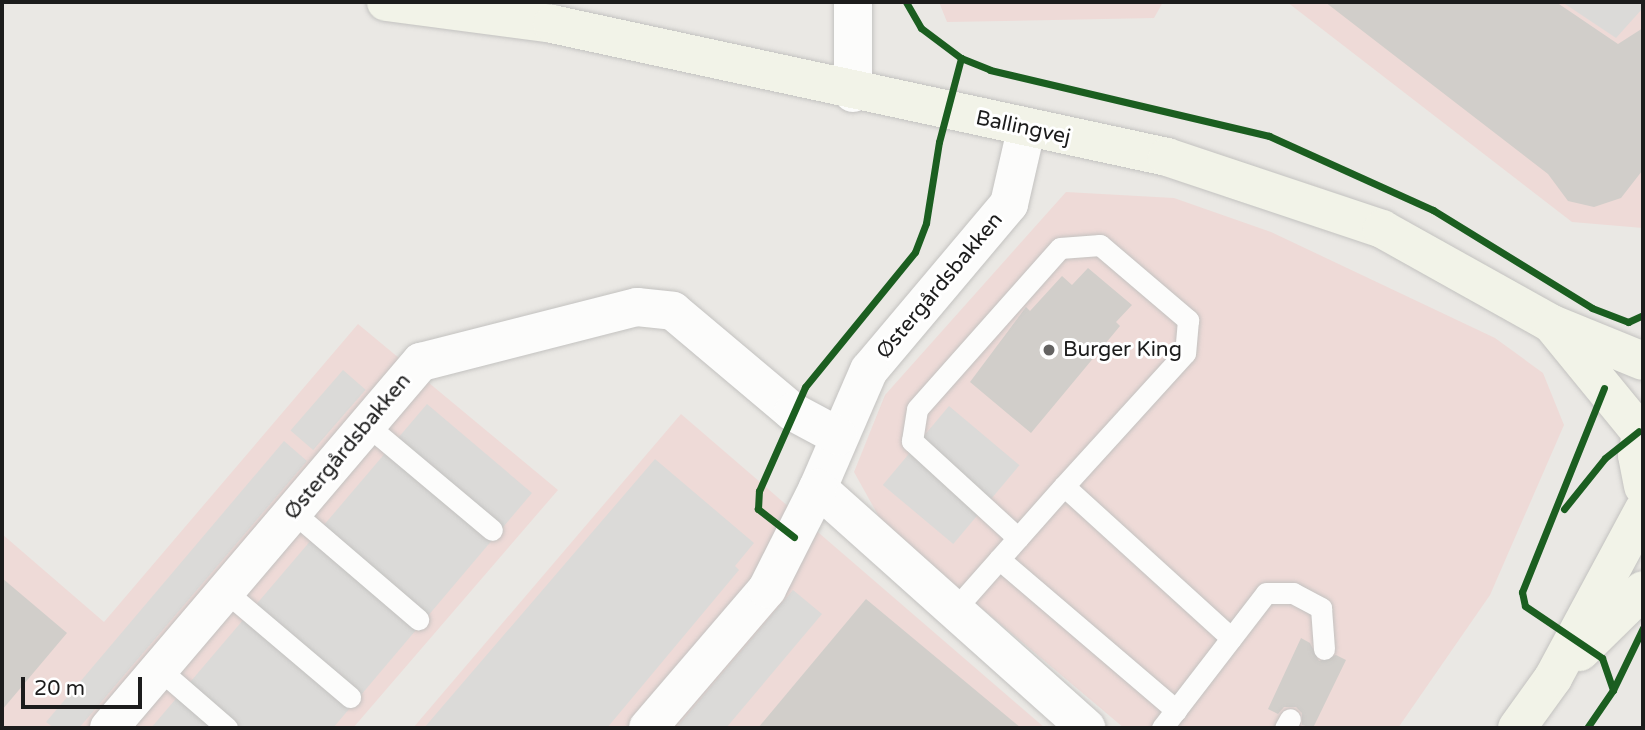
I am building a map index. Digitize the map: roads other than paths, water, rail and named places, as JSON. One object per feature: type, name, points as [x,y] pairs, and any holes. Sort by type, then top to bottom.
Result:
[{"type":"main road","name":"Ballingvej","points":[[386,2],[552,24],[853,93],[1167,157],[1300,198],[1382,229],[1550,323],[1643,361]]},
{"type":"main road","name":"Ballingvej","points":[[1550,323],[1641,426]]},
{"type":"main road","points":[[1641,426],[1637,455],[1643,486]]},
{"type":"main road","points":[[1517,728],[1553,678],[1643,511]]},
{"type":"main road","points":[[1553,678],[1643,590]]},
{"type":"street","points":[[853,2],[853,93]]},
{"type":"street","name":"Østergårdsbakken","points":[[648,728],[767,589],[818,488],[838,436],[869,370],[1009,204],[1026,130]]},
{"type":"street","name":"Østergårdsbakken","points":[[108,728],[421,362],[637,307],[673,311],[793,412],[838,436]]},
{"type":"street","points":[[818,488],[1086,728]]},
{"type":"lane","points":[[955,610],[1185,354],[1188,320],[1100,245],[1060,248],[916,409],[912,441],[1018,538]]},
{"type":"lane","points":[[367,425],[492,530]]},
{"type":"lane","points":[[1064,486],[1231,638]]},
{"type":"lane","points":[[293,512],[418,619]]},
{"type":"lane","points":[[999,559],[1176,710]]},
{"type":"lane","points":[[225,591],[350,697]]},
{"type":"lane","points":[[1162,728],[1266,593],[1293,593],[1321,608],[1324,649]]},
{"type":"lane","points":[[159,669],[228,728]]},
{"type":"place","name":"Burger King","points":[[1049,350]]}]
